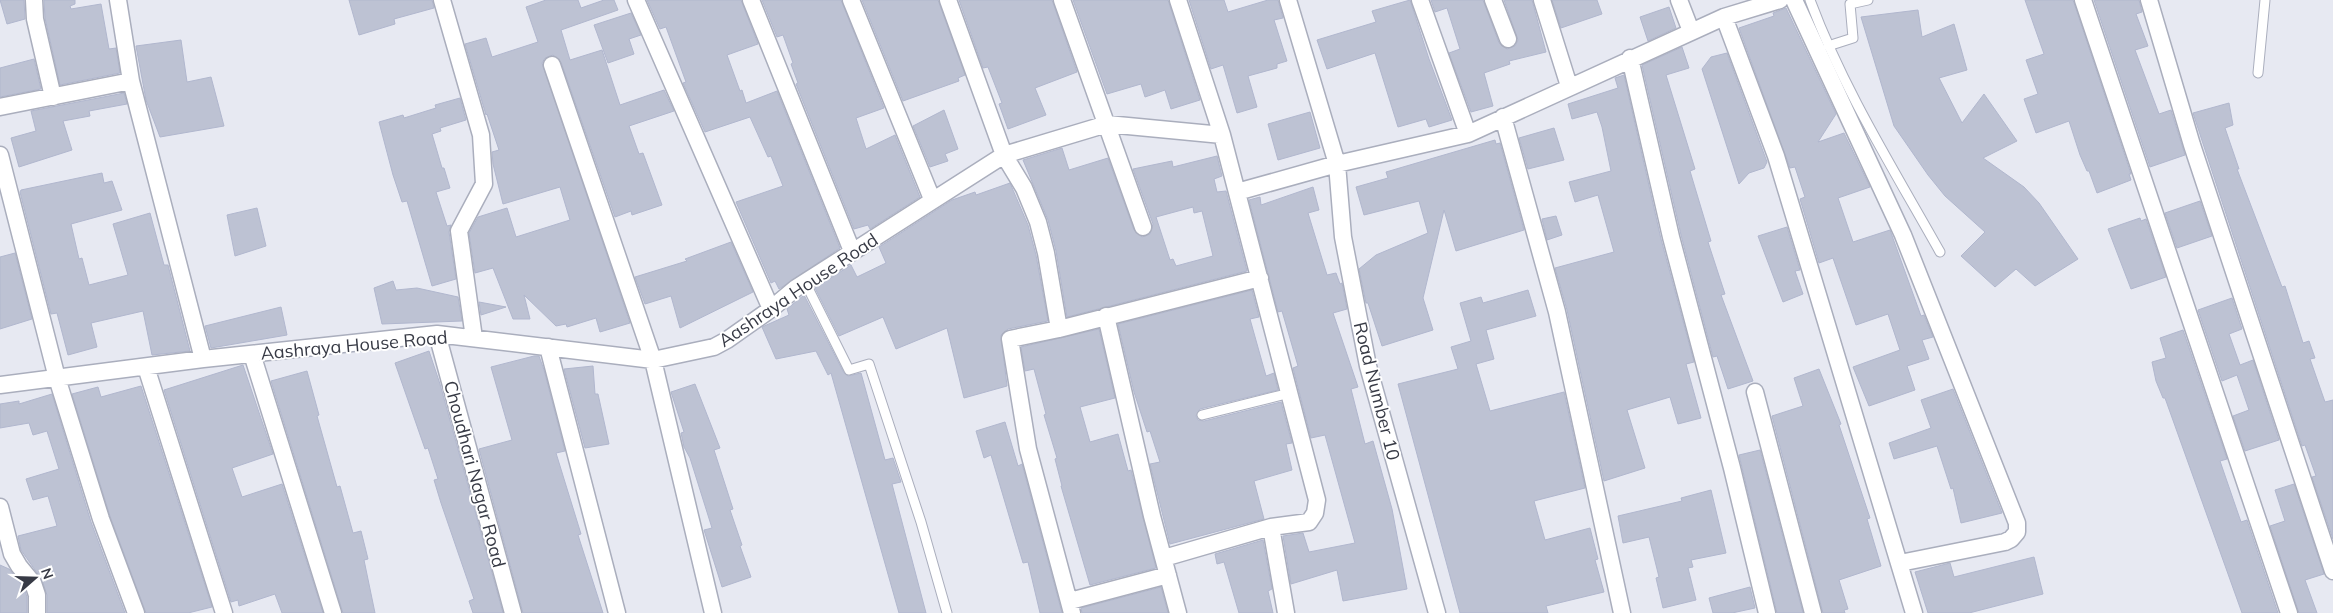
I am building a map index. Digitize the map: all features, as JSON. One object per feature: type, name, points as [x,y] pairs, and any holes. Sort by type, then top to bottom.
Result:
[{"type":"street","points":[[34,0],[35,19],[53,97]]},
{"type":"street","points":[[118,0],[131,81],[203,359]]},
{"type":"street","points":[[442,0],[481,135],[484,184],[459,231],[474,338]]},
{"type":"street","points":[[636,0],[771,310]]},
{"type":"street","points":[[750,0],[852,251]]},
{"type":"street","points":[[851,0],[932,199]]},
{"type":"street","points":[[948,0],[1004,155],[1024,188],[1038,222],[1046,253],[1059,329]]},
{"type":"street","points":[[1062,0],[1143,227]]},
{"type":"street","points":[[1164,558],[1271,527],[1309,522],[1315,513],[1317,500],[1222,135],[1178,0]]},
{"type":"street","name":"Road Number 10","points":[[1288,0],[1337,164],[1343,237],[1368,366],[1437,613]]},
{"type":"street","points":[[1420,0],[1468,134]]},
{"type":"street","points":[[1494,0],[1508,39]]},
{"type":"street","points":[[1542,0],[1569,86]]},
{"type":"street","points":[[1679,0],[1691,31]]},
{"type":"street","points":[[1237,192],[1337,164],[1468,134],[1691,31],[1724,17],[1780,0]]},
{"type":"street","points":[[1794,0],[1903,235],[2017,523],[2018,532],[2006,542],[1900,563]]},
{"type":"street","points":[[2083,0],[2289,613]]},
{"type":"street","points":[[2149,0],[2192,144],[2333,571]]},
{"type":"street","points":[[1724,17],[1776,156],[1914,613]]},
{"type":"street","points":[[1630,58],[1671,237],[1732,468],[1767,613]]},
{"type":"street","points":[[552,65],[653,360],[713,613]]},
{"type":"street","points":[[0,107],[131,81]]},
{"type":"street","points":[[1503,117],[1557,312],[1622,613]]},
{"type":"street","name":"Aashraya House Road","points":[[0,385],[203,359],[438,334],[653,360],[714,347],[727,340],[771,310],[805,282],[932,199],[1004,155],[1107,124],[1222,135]]},
{"type":"street","points":[[0,155],[57,378],[101,518],[136,613]]},
{"type":"street","points":[[1168,575],[1071,607],[1028,449],[1010,339],[1059,329],[1260,278]]},
{"type":"street","points":[[1106,316],[1152,516],[1178,613]]},
{"type":"street","name":"Choudhari Nagar Road","points":[[438,334],[513,613]]},
{"type":"street","points":[[548,347],[617,613]]},
{"type":"street","points":[[252,354],[333,613]]},
{"type":"street","points":[[146,366],[224,613]]},
{"type":"street","points":[[1755,392],[1813,613]]},
{"type":"street","points":[[0,507],[12,554],[33,583],[37,595],[37,613]]},
{"type":"street","points":[[1271,527],[1286,613]]},
{"type":"lane","points":[[1810,0],[1844,81],[1940,252]]},
{"type":"lane","points":[[1828,46],[1853,38],[1850,4],[1868,0]]},
{"type":"lane","points":[[2258,73],[2266,0]]},
{"type":"lane","points":[[805,282],[849,370],[869,364],[947,613]]},
{"type":"lane","points":[[1202,414],[1290,393]]},
{"type":"building","points":[[0,0],[24,0],[25,19],[7,24]]},
{"type":"building","points":[[44,0],[75,0],[75,4],[70,6],[71,9],[101,4],[109,49],[116,48],[120,73],[60,85],[45,18]]},
{"type":"building","points":[[349,0],[432,0],[434,8],[394,19],[395,24],[359,35]]},
{"type":"building","points":[[546,0],[578,0],[581,8],[604,0],[614,0],[618,10],[561,30],[570,60],[602,50],[620,105],[664,90],[674,111],[629,126],[639,154],[643,153],[662,205],[632,215],[631,211],[615,217],[561,62],[553,55],[545,58],[542,63],[630,323],[600,332],[596,318],[567,327],[566,324],[556,326],[524,295],[530,319],[513,319],[493,268],[475,273],[469,233],[478,217],[507,208],[516,237],[570,220],[560,187],[503,204],[493,164],[492,152],[499,150],[486,115],[465,44],[486,38],[492,57],[538,42],[526,7]]},
{"type":"building","points":[[647,0],[741,0],[758,44],[727,55],[740,91],[742,90],[746,103],[777,91],[840,248],[779,289],[775,281],[771,283],[736,202],[783,186],[771,156],[768,157],[750,117],[705,132],[683,83],[686,82],[666,27],[660,29]]},
{"type":"building","points":[[762,0],[841,0],[884,108],[856,118],[866,149],[895,135],[920,197],[870,229],[868,225],[854,229],[796,84],[798,83],[791,64],[793,63],[783,35],[777,37]]},
{"type":"building","points":[[862,0],[938,0],[965,75],[958,78],[959,81],[903,101]]},
{"type":"building","points":[[959,0],[1052,0],[1077,72],[1035,88],[1046,115],[1008,129],[999,104],[1002,103],[988,67],[983,68]]},
{"type":"building","points":[[1073,0],[1168,0],[1200,100],[1171,109],[1165,90],[1145,97],[1141,84],[1107,94]]},
{"type":"building","points":[[1189,0],[1224,0],[1228,12],[1268,0],[1278,0],[1283,18],[1274,20],[1287,61],[1277,64],[1277,68],[1248,76],[1257,107],[1237,113],[1223,65],[1211,69]]},
{"type":"building","points":[[1410,0],[1429,59],[1452,120],[1429,127],[1426,119],[1398,127],[1375,53],[1327,69],[1317,40],[1376,22],[1372,11]]},
{"type":"building","points":[[1431,0],[1483,0],[1499,43],[1507,49],[1515,46],[1518,40],[1504,0],[1532,0],[1546,52],[1509,61],[1510,64],[1484,73],[1493,106],[1471,112],[1449,53],[1460,49],[1447,8],[1435,12]]},
{"type":"building","points":[[1552,0],[1597,0],[1602,14],[1561,28]]},
{"type":"building","points":[[2025,0],[2073,0],[2131,174],[2129,174],[2131,180],[2097,193],[2089,171],[2087,171],[2080,155],[2069,121],[2036,133],[2024,99],[2038,94],[2026,60],[2044,54]]},
{"type":"building","points":[[2094,0],[2139,0],[2142,12],[2136,14],[2148,46],[2135,50],[2159,114],[2171,110],[2185,155],[2150,167]]},
{"type":"building","points":[[1669,7],[1676,28],[1648,41],[1640,17]]},
{"type":"building","points":[[1786,8],[1836,114],[1818,142],[1844,133],[1870,187],[1838,198],[1853,242],[1890,230],[1921,316],[1924,315],[1933,337],[1922,340],[1929,359],[1907,366],[1915,390],[1869,406],[1853,367],[1900,350],[1888,314],[1856,325],[1833,258],[1819,263],[1800,199],[1805,197],[1795,167],[1790,168],[1739,28],[1774,16],[1773,13]]},
{"type":"building","points":[[1918,10],[1922,37],[1954,24],[1967,70],[1939,78],[1962,123],[1984,94],[2017,141],[1983,158],[2024,187],[2039,203],[2078,259],[2035,286],[2016,269],[1995,287],[1961,256],[1985,232],[1945,196],[1894,126],[1861,17]]},
{"type":"building","points":[[631,13],[641,35],[629,39],[634,54],[608,63],[594,25]]},
{"type":"building","points":[[181,40],[187,82],[211,77],[224,126],[160,137],[146,100],[136,46]]},
{"type":"building","points":[[1682,47],[1689,68],[1666,75],[1695,169],[1690,171],[1711,241],[1708,242],[1725,294],[1721,295],[1753,381],[1728,389],[1717,356],[1713,357],[1681,235],[1642,65]]},
{"type":"building","points":[[1727,53],[1767,162],[1764,168],[1749,173],[1739,184],[1702,69],[1711,57]]},
{"type":"building","points":[[34,59],[41,89],[0,97],[0,68]]},
{"type":"building","points":[[1624,75],[1661,239],[1694,362],[1686,364],[1701,418],[1678,424],[1670,397],[1627,410],[1645,468],[1604,481],[1567,310],[1555,268],[1614,252],[1598,195],[1575,202],[1569,182],[1611,171],[1602,127],[1597,112],[1572,119],[1568,104],[1618,88],[1615,78]]},
{"type":"building","points":[[124,93],[127,104],[89,111],[90,116],[63,121],[72,150],[19,167],[11,138],[36,131],[31,111]]},
{"type":"building","points":[[460,98],[466,120],[440,128],[441,131],[432,134],[450,188],[436,192],[447,226],[451,225],[449,232],[456,279],[432,286],[407,201],[402,202],[393,175],[379,122],[403,115],[404,118],[436,108],[435,105]]},
{"type":"building","points":[[2229,103],[2233,125],[2225,128],[2239,169],[2237,169],[2282,287],[2285,286],[2303,343],[2309,341],[2315,358],[2310,359],[2325,402],[2333,400],[2333,539],[2312,477],[2316,476],[2305,445],[2302,446],[2193,113]]},
{"type":"building","points":[[944,110],[958,149],[945,154],[948,161],[930,167],[913,126]]},
{"type":"building","points":[[1310,112],[1320,148],[1278,160],[1268,124]]},
{"type":"building","points":[[1554,128],[1564,160],[1528,169],[1519,138]]},
{"type":"building","points":[[1495,140],[1496,144],[1500,143],[1524,230],[1456,251],[1444,210],[1423,298],[1433,330],[1382,346],[1368,303],[1366,303],[1359,269],[1376,255],[1428,233],[1419,201],[1364,215],[1356,187],[1388,178],[1386,172]]},
{"type":"building","points":[[1062,148],[1069,170],[1108,158],[1134,230],[1142,237],[1150,234],[1153,224],[1133,169],[1172,161],[1173,167],[1217,156],[1222,176],[1214,179],[1217,192],[1226,191],[1247,271],[1067,317],[1056,251],[1048,220],[1023,160]],"holes":[[[1193,207],[1194,213],[1202,211],[1213,256],[1176,266],[1173,259],[1170,260],[1156,217]]]},
{"type":"building","points":[[102,173],[104,183],[112,181],[122,210],[71,224],[79,259],[82,258],[89,285],[128,275],[113,224],[150,213],[164,265],[168,265],[190,351],[152,355],[143,311],[91,323],[97,347],[68,355],[57,313],[51,314],[20,192],[21,190]]},
{"type":"building","points":[[1010,183],[1028,225],[1036,255],[1048,321],[1008,329],[1001,335],[1007,386],[964,398],[947,328],[896,349],[883,317],[839,336],[815,288],[851,265],[857,277],[886,263],[879,247],[952,200],[975,192],[976,195]]},
{"type":"building","points":[[1313,187],[1319,210],[1308,213],[1327,275],[1336,273],[1340,284],[1342,283],[1347,309],[1333,313],[1358,387],[1351,389],[1365,444],[1373,441],[1392,509],[1407,589],[1343,601],[1337,570],[1291,584],[1283,536],[1303,533],[1309,552],[1355,543],[1325,435],[1311,438],[1293,368],[1298,366],[1282,311],[1278,312],[1249,200],[1260,197],[1261,205]]},
{"type":"building","points":[[2200,201],[2212,236],[2177,248],[2165,213]]},
{"type":"building","points":[[257,208],[266,246],[235,256],[227,215]]},
{"type":"building","points":[[1556,216],[1562,235],[1547,240],[1542,219]]},
{"type":"building","points":[[2140,218],[2141,221],[2146,219],[2166,277],[2131,289],[2108,229]]},
{"type":"building","points":[[1787,227],[1800,270],[1795,271],[1803,294],[1783,302],[1758,236]]},
{"type":"building","points":[[731,242],[753,292],[680,328],[671,296],[645,304],[635,277],[687,261],[685,259]]},
{"type":"building","points":[[15,253],[32,319],[0,329],[0,257]]},
{"type":"building","points":[[393,281],[396,290],[417,288],[458,297],[462,321],[382,324],[374,288]]},
{"type":"building","points":[[1252,290],[1259,317],[1250,319],[1266,376],[1274,373],[1278,390],[1200,409],[1196,416],[1198,420],[1204,421],[1281,402],[1292,443],[1286,444],[1292,470],[1254,481],[1264,519],[1170,544],[1150,464],[1160,462],[1150,431],[1147,432],[1134,392],[1118,324]]},
{"type":"building","points":[[1528,290],[1536,316],[1486,330],[1494,359],[1476,364],[1490,411],[1564,392],[1585,488],[1534,501],[1545,540],[1590,528],[1598,559],[1595,560],[1604,592],[1546,606],[1548,613],[1460,613],[1398,384],[1458,369],[1451,347],[1471,341],[1460,303],[1481,297],[1483,303]]},
{"type":"building","points":[[804,295],[844,373],[848,376],[861,373],[885,460],[893,458],[901,482],[892,484],[926,613],[899,613],[831,373],[828,375],[816,351],[776,359],[762,327],[789,315],[787,309]]},
{"type":"building","points":[[2232,298],[2242,329],[2229,334],[2240,365],[2253,360],[2279,440],[2245,451],[2233,416],[2249,410],[2237,375],[2222,381],[2198,310]]},
{"type":"building","points":[[479,302],[506,307],[481,315]]},
{"type":"building","points":[[281,307],[287,335],[211,348],[205,326]]},
{"type":"building","points":[[1099,329],[1115,398],[1080,407],[1090,442],[1118,434],[1128,471],[1131,470],[1156,568],[1090,585],[1061,486],[1055,459],[1057,458],[1044,415],[1046,414],[1034,369],[1025,371],[1021,347]]},
{"type":"building","points":[[2183,330],[2227,459],[2220,461],[2241,522],[2247,520],[2278,613],[2242,613],[2165,398],[2163,398],[2156,381],[2152,362],[2166,358],[2160,338]]},
{"type":"building","points":[[429,351],[440,384],[503,613],[473,613],[469,601],[474,599],[434,480],[438,479],[428,448],[425,449],[395,363]]},
{"type":"building","points":[[539,356],[544,370],[565,451],[556,453],[581,534],[578,535],[603,613],[523,613],[479,449],[512,440],[491,367]]},
{"type":"building","points":[[243,365],[273,454],[232,468],[242,497],[282,484],[323,613],[282,613],[275,594],[239,606],[238,600],[231,602],[164,390]]},
{"type":"building","points":[[593,366],[595,394],[598,394],[609,444],[585,448],[564,369]]},
{"type":"building","points":[[1819,369],[1841,424],[1839,425],[1870,518],[1867,519],[1881,566],[1839,580],[1848,609],[1844,610],[1845,613],[1823,613],[1772,416],[1803,406],[1794,378]]},
{"type":"building","points":[[307,371],[319,415],[317,416],[337,487],[340,486],[353,533],[361,531],[368,559],[364,560],[375,613],[343,613],[271,381]]},
{"type":"building","points":[[695,384],[720,448],[714,450],[733,509],[730,510],[742,545],[740,546],[751,577],[722,587],[704,530],[712,528],[690,458],[684,447],[681,433],[684,432],[671,392]]},
{"type":"building","points":[[141,386],[212,607],[188,613],[146,613],[110,516],[72,394],[98,387],[101,397]]},
{"type":"building","points":[[1953,389],[2002,513],[1961,523],[1953,488],[1951,489],[1937,446],[1894,459],[1889,443],[1931,428],[1921,400]]},
{"type":"building","points":[[52,394],[91,522],[125,613],[47,613],[47,595],[42,580],[21,550],[18,536],[57,526],[48,496],[33,500],[26,479],[59,469],[47,431],[33,435],[29,423],[0,428],[0,404],[19,401],[19,404]]},
{"type":"building","points":[[1005,422],[1018,466],[1022,464],[1062,613],[1040,613],[1028,562],[1023,563],[991,455],[984,458],[976,431]]},
{"type":"building","points":[[1760,450],[1803,613],[1777,613],[1739,455]]},
{"type":"building","points":[[2294,484],[2324,574],[2305,580],[2317,613],[2299,613],[2270,526],[2285,521],[2275,490]]},
{"type":"building","points":[[1711,490],[1726,553],[1691,560],[1693,567],[1688,568],[1696,600],[1663,608],[1656,578],[1659,577],[1649,537],[1623,543],[1618,516],[1682,501],[1681,498]]},
{"type":"building","points":[[1263,540],[1272,589],[1268,591],[1273,613],[1239,613],[1224,562],[1217,564],[1215,554]]},
{"type":"building","points":[[2034,557],[2043,594],[1969,613],[1928,613],[1915,572],[1950,563],[1954,577]]},
{"type":"building","points":[[0,565],[9,569],[24,588],[27,597],[27,613],[0,613]]},
{"type":"building","points":[[1161,587],[1168,613],[1082,613],[1081,608]]},
{"type":"building","points":[[1750,587],[1755,608],[1732,613],[1713,613],[1709,598]]}]
